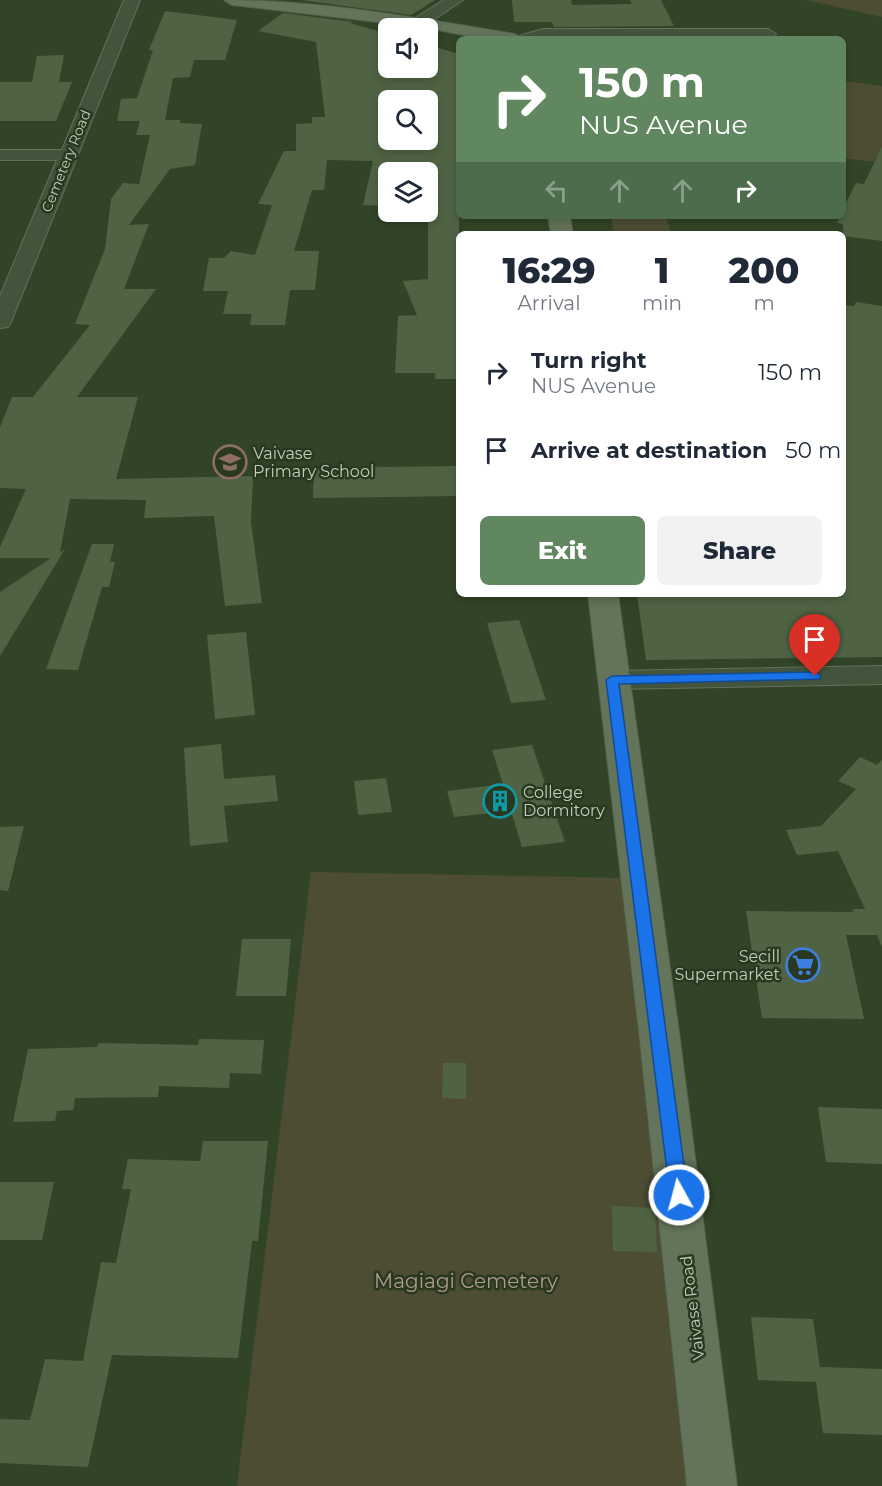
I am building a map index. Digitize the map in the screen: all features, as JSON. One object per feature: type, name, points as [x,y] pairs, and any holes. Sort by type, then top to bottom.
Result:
[{"type":"main road","points":[[232,0],[378,18]]},
{"type":"main road","points":[[438,26],[497,36]]},
{"type":"main road","name":"Vaivase Road","points":[[603,597],[612,680],[659,1032],[712,1486]]},
{"type":"street","name":"Cemetery Road","points":[[0,322],[132,0]]},
{"type":"street","points":[[426,18],[455,0]]},
{"type":"street","points":[[536,36],[543,34],[768,34]]},
{"type":"street","points":[[0,155],[69,155]]},
{"type":"street","points":[[612,680],[882,675]]},
{"type":"green space","points":[[806,0],[882,0],[882,17]]},
{"type":"green space","points":[[846,81],[882,86],[882,163],[846,158]]},
{"type":"green space","points":[[612,219],[667,219],[670,231],[614,231]]},
{"type":"green space","name":"Magiagi Cemetery","points":[[311,872],[625,878],[690,1486],[237,1486]]},
{"type":"building","points":[[301,0],[435,0],[411,15]]},
{"type":"building","points":[[512,0],[571,0],[572,5],[632,4],[630,0],[661,0],[674,26],[554,27],[552,22],[514,22]]},
{"type":"building","points":[[165,11],[237,20],[225,60],[194,60],[190,77],[173,78],[165,120],[202,124],[195,165],[170,169],[129,225],[149,224],[124,289],[156,289],[77,397],[138,397],[116,479],[253,476],[251,522],[262,603],[225,606],[214,516],[144,518],[146,500],[70,499],[60,552],[65,549],[0,656],[0,592],[51,558],[0,558],[0,547],[26,489],[0,488],[0,427],[12,397],[33,397],[90,325],[75,324],[105,249],[111,199],[123,183],[139,184],[150,135],[136,135],[140,121],[117,121],[121,99],[137,98],[153,50],[149,50]]},
{"type":"building","points":[[283,13],[354,22],[350,23],[378,31],[378,78],[438,78],[438,48],[456,53],[456,219],[459,219],[459,231],[456,231],[456,379],[435,379],[435,373],[395,373],[398,316],[417,315],[403,281],[428,279],[428,222],[438,222],[438,162],[378,162],[378,206],[363,205],[373,161],[327,160],[324,190],[312,190],[294,251],[319,251],[315,290],[290,290],[285,325],[250,325],[252,314],[223,314],[228,291],[203,291],[209,258],[224,258],[231,251],[255,255],[272,205],[258,204],[284,151],[296,151],[296,124],[312,123],[312,117],[325,117],[316,42],[258,31]]},
{"type":"building","points":[[64,55],[59,82],[72,82],[56,121],[0,121],[0,82],[32,82],[37,56]]},
{"type":"building","points":[[882,147],[882,241],[846,236],[843,224],[837,223],[839,219],[846,219],[846,203],[856,183],[864,184]]},
{"type":"building","points":[[856,302],[882,306],[882,657],[646,660],[637,597],[846,597],[846,305],[854,306]]},
{"type":"building","name":"Vaivase Primary School","points":[[456,466],[456,496],[313,498],[314,468]]},
{"type":"building","points":[[92,544],[114,544],[110,562],[115,562],[109,587],[102,587],[78,670],[46,669]]},
{"type":"building","points":[[519,620],[546,700],[511,703],[487,623]]},
{"type":"building","points":[[246,632],[255,715],[215,719],[207,635]]},
{"type":"building","points":[[221,744],[224,779],[275,775],[278,801],[224,806],[228,842],[190,846],[184,748]]},
{"type":"building","name":"College Dormitory","points":[[532,745],[565,842],[522,847],[511,811],[454,817],[447,791],[503,784],[492,750]]},
{"type":"building","points":[[860,757],[877,765],[882,760],[882,947],[877,935],[846,935],[864,1019],[762,1018],[746,911],[853,912],[853,909],[865,909],[838,851],[797,855],[786,830],[821,826],[856,789],[838,781]]},
{"type":"building","points":[[386,778],[392,812],[358,815],[354,781]]},
{"type":"building","points":[[24,826],[8,891],[0,890],[0,827]]},
{"type":"building","points":[[242,939],[291,939],[286,996],[236,996]]},
{"type":"building","points":[[199,1039],[264,1040],[261,1074],[230,1073],[229,1088],[159,1086],[158,1097],[75,1098],[73,1110],[57,1111],[55,1121],[13,1122],[28,1049],[97,1047],[98,1043],[198,1045]]},
{"type":"building","points":[[443,1063],[466,1063],[466,1099],[442,1098]]},
{"type":"building","points":[[818,1107],[882,1109],[882,1164],[826,1162]]},
{"type":"building","points":[[203,1141],[268,1141],[258,1241],[252,1241],[238,1358],[112,1355],[88,1467],[0,1463],[0,1419],[30,1420],[45,1359],[83,1361],[101,1262],[116,1263],[131,1189],[122,1189],[128,1159],[200,1161]]},
{"type":"building","points":[[0,1182],[54,1182],[42,1240],[0,1240]]},
{"type":"building","points":[[612,1206],[655,1208],[657,1252],[613,1251]]},
{"type":"building","points":[[751,1317],[813,1319],[820,1367],[882,1369],[882,1435],[823,1433],[816,1382],[758,1380]]},
{"type":"place","name":"Vaivase Primary School","points":[[230,462]]},
{"type":"place","name":"College Dormitory","points":[[500,801]]},
{"type":"place","name":"Secill Supermarket","points":[[803,965]]},
{"type":"route","points":[[679,1195],[612,680],[815,676]]}]
